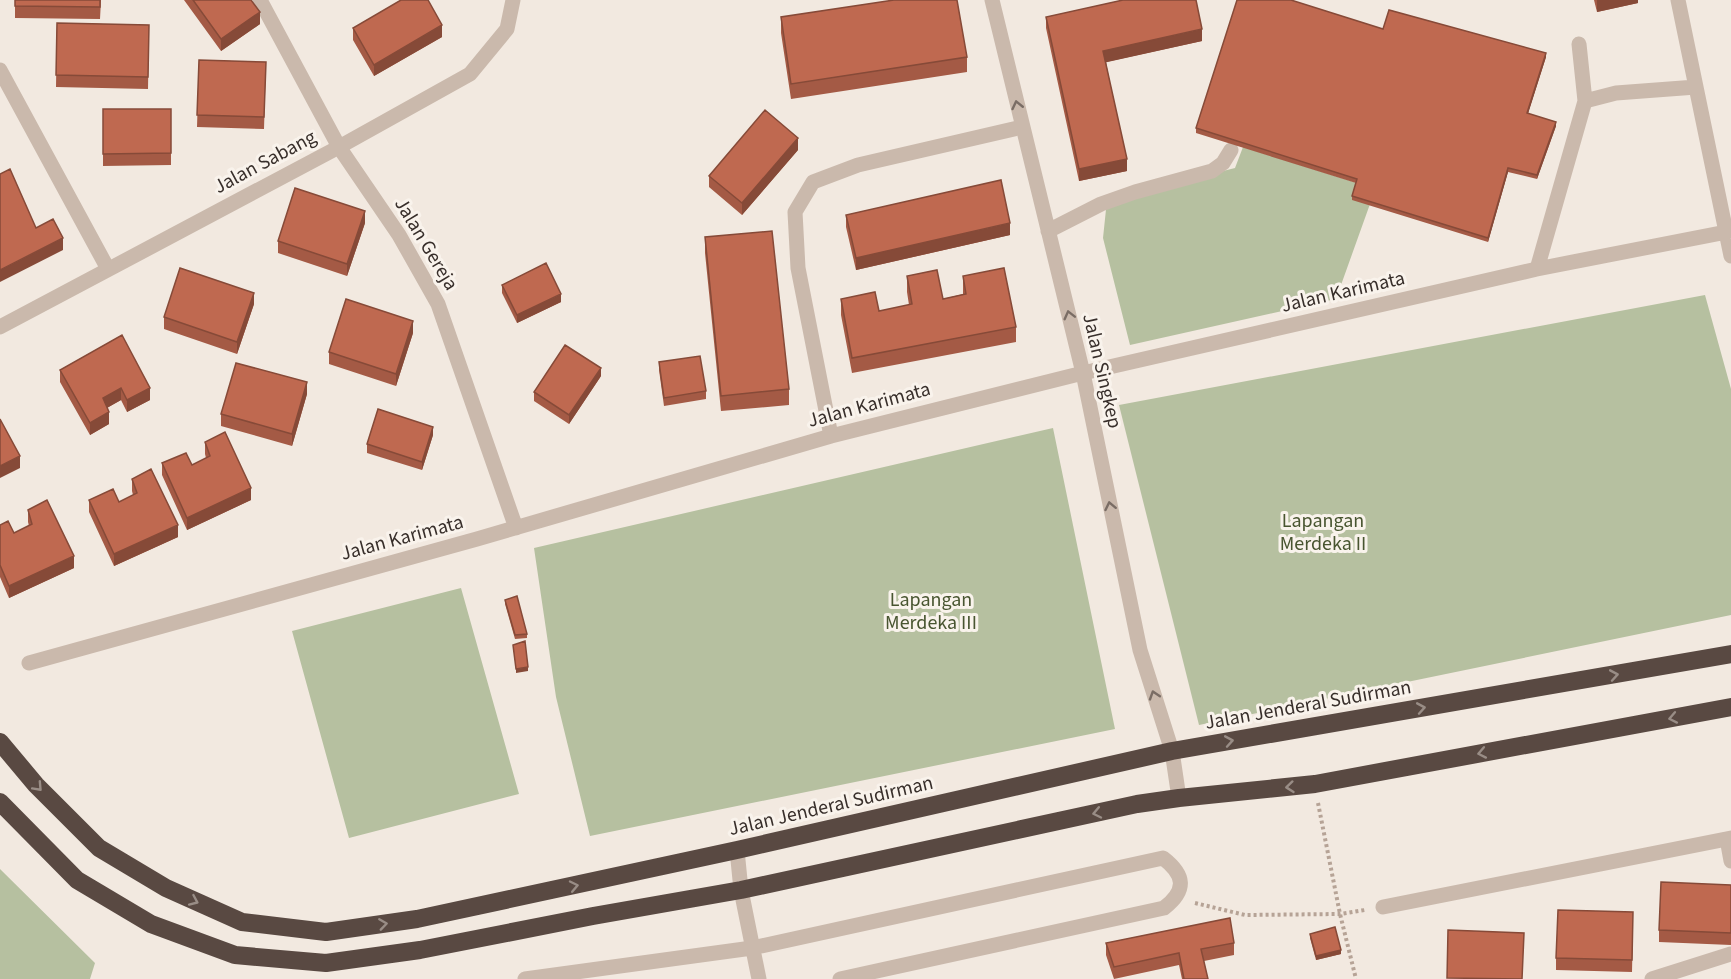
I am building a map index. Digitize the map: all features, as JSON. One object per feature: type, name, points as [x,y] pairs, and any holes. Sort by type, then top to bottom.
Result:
[{"type":"highway","name":"Jalan Jenderal Sudirman","points":[[0,742],[36,785],[99,848],[166,888],[242,922],[326,932],[417,920],[1172,751],[1731,654]]},
{"type":"highway","points":[[0,802],[77,880],[151,924],[235,955],[326,963],[420,951],[593,916],[741,890],[1137,804],[1315,784],[1731,707]]},
{"type":"street","name":"Jalan Gereja","points":[[260,0],[339,147],[399,235],[438,304],[516,528]]},
{"type":"street","name":"Jalan Sabang","points":[[0,327],[339,147],[470,74],[507,29],[513,0]]},
{"type":"street","name":"Jalan Singkep","points":[[992,0],[1083,373],[1140,650],[1172,751],[1179,798]]},
{"type":"street","points":[[1678,0],[1728,232],[1731,256]]},
{"type":"street","points":[[1537,269],[1586,101],[1579,44]]},
{"type":"street","points":[[0,70],[108,269]]},
{"type":"street","points":[[1586,101],[1616,93],[1696,87]]},
{"type":"street","points":[[831,436],[798,268],[795,213],[813,182],[858,165],[1022,127]]},
{"type":"street","points":[[1048,231],[1101,204],[1135,192],[1212,171],[1223,163],[1231,150]]},
{"type":"street","name":"Jalan Karimata","points":[[29,663],[516,528],[831,436],[1083,373],[1537,269],[1728,232]]},
{"type":"street","points":[[1383,907],[1729,839],[1731,861]]},
{"type":"street","points":[[737,850],[741,890],[759,979]]},
{"type":"street","points":[[525,979],[593,974],[753,948],[1163,858],[1176,869],[1181,889],[1176,898],[1164,908],[840,979]]},
{"type":"street","points":[[1652,979],[1731,954]]},
{"type":"path","points":[[1315,784],[1340,914],[1356,979]]},
{"type":"path","points":[[1176,898],[1245,915],[1340,914],[1383,907]]},
{"type":"green space","points":[[1243,147],[1357,183],[1370,204],[1336,299],[1130,345],[1103,238],[1107,200],[1235,168]]},
{"type":"green space","name":"Lapangan Merdeka II","points":[[1705,295],[1731,389],[1731,615],[1199,725],[1119,405]]},
{"type":"green space","name":"Lapangan Merdeka III","points":[[1053,428],[1115,729],[590,836],[556,697],[534,548]]},
{"type":"green space","points":[[461,588],[519,794],[349,838],[292,631]]},
{"type":"green space","points":[[0,869],[95,963],[90,979],[0,979]]},
{"type":"building","points":[[15,0],[100,0],[100,7],[15,6]]},
{"type":"building","points":[[193,0],[251,0],[260,12],[221,39]]},
{"type":"building","points":[[401,0],[428,0],[442,25],[374,65],[353,28]]},
{"type":"building","points":[[894,0],[957,0],[967,57],[791,84],[781,17]]},
{"type":"building","points":[[1123,0],[1196,0],[1202,29],[1103,51],[1127,159],[1079,169],[1046,17]]},
{"type":"building","points":[[1237,0],[1291,0],[1383,29],[1389,10],[1546,53],[1527,113],[1556,122],[1537,175],[1508,168],[1488,238],[1352,196],[1357,179],[1196,128]]},
{"type":"building","points":[[57,23],[149,25],[148,77],[56,75]]},
{"type":"building","points":[[199,60],[266,62],[264,117],[197,115]]},
{"type":"building","points":[[103,109],[171,109],[171,153],[103,154]]},
{"type":"building","points":[[765,110],[798,138],[742,203],[709,176]]},
{"type":"building","points":[[10,169],[36,228],[53,219],[63,238],[0,270],[0,174]]},
{"type":"building","points":[[1001,180],[1010,223],[856,258],[846,215]]},
{"type":"building","points":[[295,188],[365,211],[347,264],[278,241]]},
{"type":"building","points":[[772,231],[789,389],[721,396],[705,237]]},
{"type":"building","points":[[546,263],[561,294],[517,315],[502,285]]},
{"type":"building","points":[[180,268],[254,293],[237,342],[164,317]]},
{"type":"building","points":[[1004,268],[1016,327],[852,358],[841,299],[875,292],[879,311],[912,304],[907,276],[937,270],[943,299],[966,294],[963,276]]},
{"type":"building","points":[[346,299],[413,321],[396,374],[329,352]]},
{"type":"building","points":[[122,335],[150,388],[127,400],[121,388],[103,398],[109,412],[90,423],[60,370]]},
{"type":"building","points":[[565,345],[601,368],[569,415],[534,392]]},
{"type":"building","points":[[700,356],[706,391],[664,398],[659,362]]},
{"type":"building","points":[[236,363],[307,382],[292,434],[221,414]]},
{"type":"building","points":[[378,409],[433,427],[422,462],[367,444]]},
{"type":"building","points":[[0,419],[20,456],[0,466]]},
{"type":"building","points":[[225,432],[251,488],[187,518],[162,463],[186,453],[192,465],[210,456],[205,442]]},
{"type":"building","points":[[151,469],[178,525],[114,554],[89,500],[113,489],[119,502],[137,493],[132,479]]},
{"type":"building","points":[[47,500],[74,556],[9,586],[0,565],[0,525],[8,521],[14,533],[32,524],[28,510]]},
{"type":"building","points":[[517,596],[527,634],[515,635],[505,600]]},
{"type":"building","points":[[525,641],[528,667],[516,669],[513,645]]},
{"type":"building","points":[[1661,882],[1731,885],[1731,933],[1659,930]]},
{"type":"building","points":[[1558,910],[1633,912],[1632,960],[1556,958]]},
{"type":"building","points":[[1230,918],[1234,943],[1201,949],[1208,979],[1184,979],[1179,953],[1114,967],[1106,943]]},
{"type":"building","points":[[1335,927],[1341,950],[1316,956],[1310,934]]},
{"type":"building","points":[[1448,930],[1524,933],[1522,979],[1447,978]]}]
